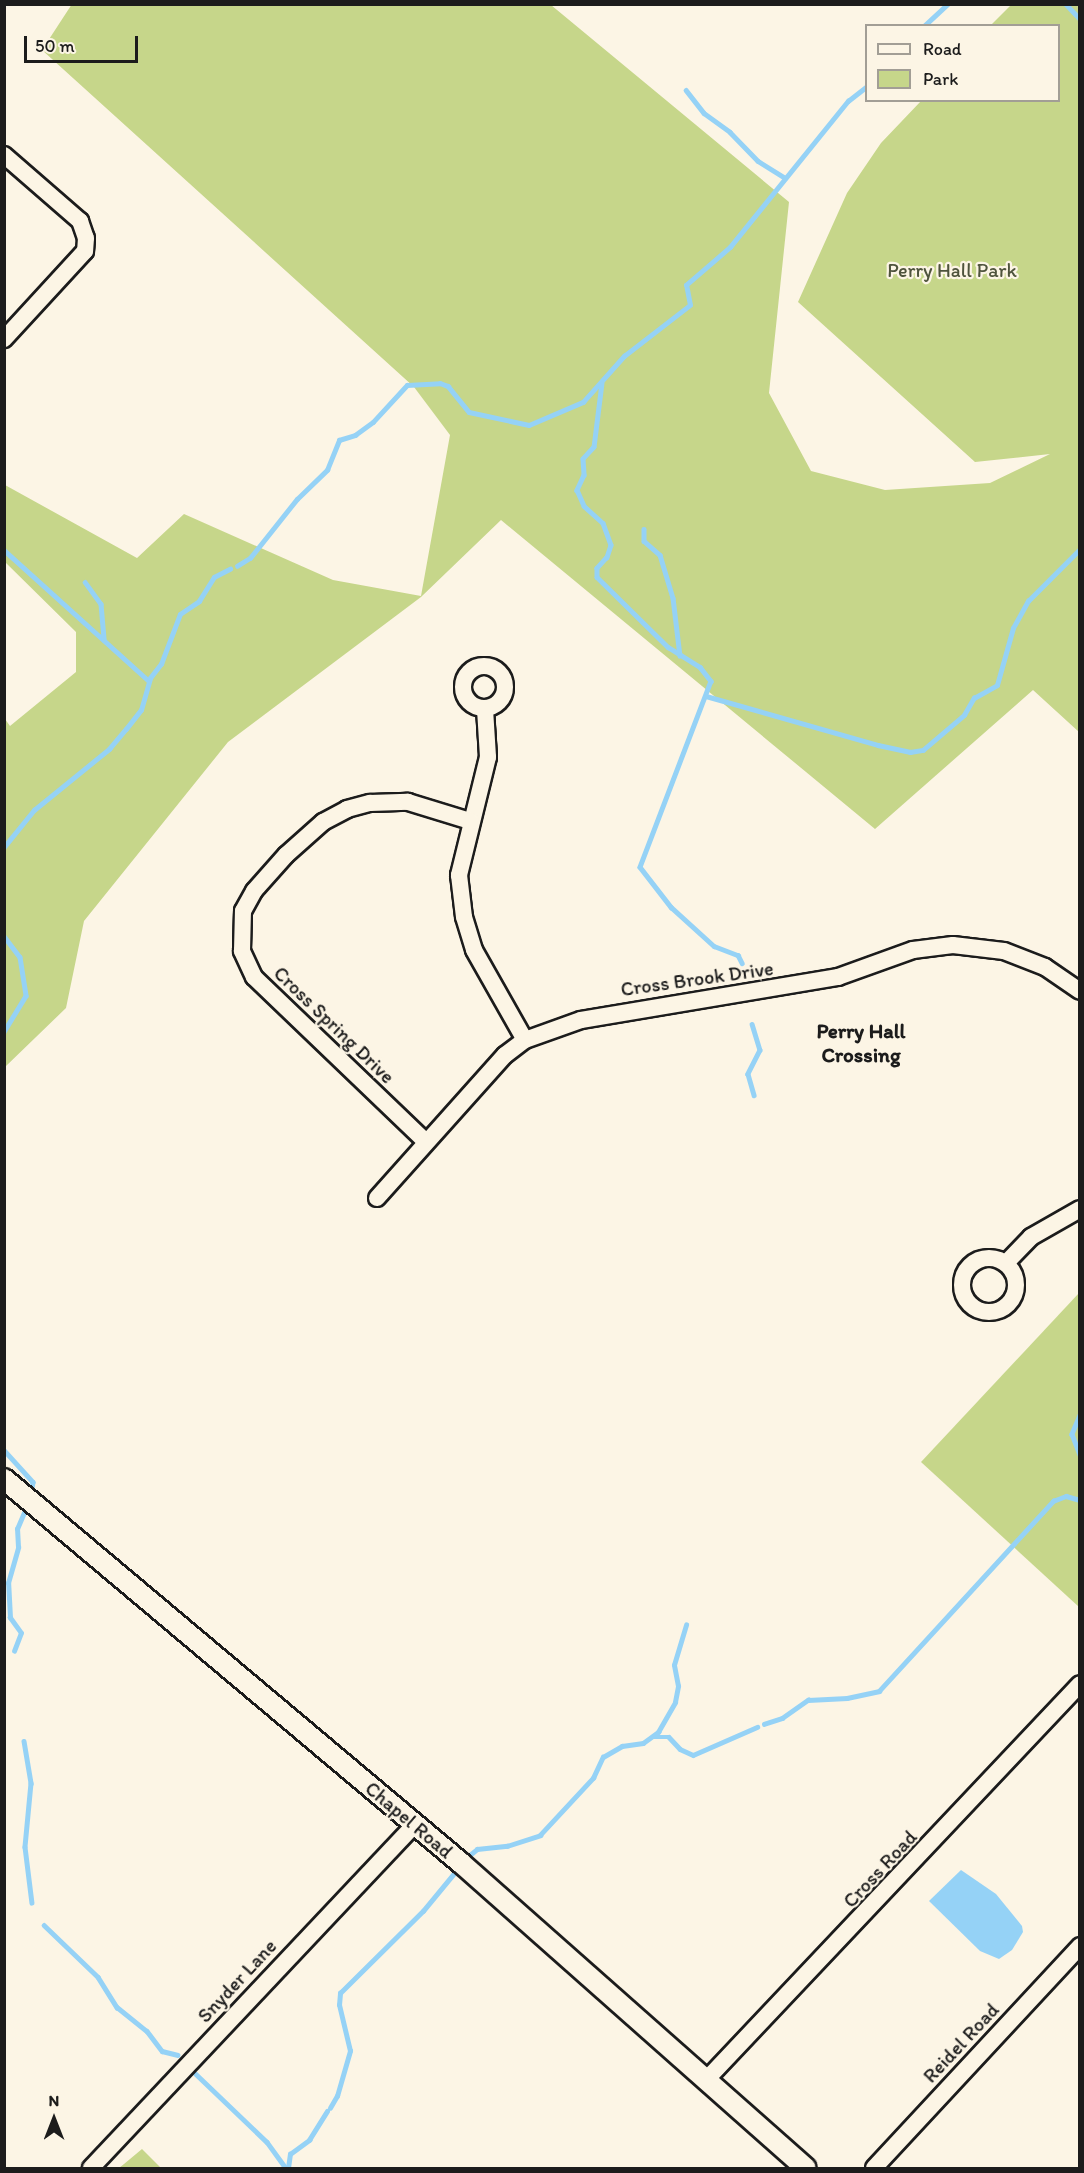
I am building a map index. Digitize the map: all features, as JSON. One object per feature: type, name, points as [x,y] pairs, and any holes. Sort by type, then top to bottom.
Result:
[{"type":"street","points":[[4,155],[80,221],[86,238],[85,251],[4,339]]},
{"type":"street","points":[[485,709],[488,757],[470,821],[459,875],[464,917],[474,950],[525,1040]]},
{"type":"street","name":"Cross Spring Drive","points":[[425,1141],[254,977],[242,951],[243,911],[254,891],[286,855],[323,822],[347,809],[369,803],[408,802],[470,821]]},
{"type":"street","name":"Cross Brook Drive","points":[[377,1198],[489,1071],[525,1040],[581,1020],[838,977],[913,950],[953,945],[1004,951],[1045,967],[1080,991]]},
{"type":"street","points":[[1006,1263],[1031,1238],[1080,1209]]},
{"type":"street","name":"Chapel Road","points":[[8,1481],[414,1824],[707,2079],[806,2169]]},
{"type":"street","name":"Cross Road","points":[[707,2079],[1080,1684]]},
{"type":"street","name":"Snyder Lane","points":[[91,2169],[414,1824]]},
{"type":"street","name":"Reidel Road","points":[[874,2169],[1080,1946]]},
{"type":"green space","name":"Perry Hall Park","points":[[72,4],[551,5],[789,202],[769,393],[811,471],[885,490],[990,483],[1050,454],[975,462],[798,302],[847,193],[881,143],[920,102],[1060,102],[1060,24],[992,24],[1011,5],[1079,5],[1079,732],[1033,690],[875,829],[501,520],[421,597],[228,742],[84,921],[66,1008],[5,1067],[5,719],[10,726],[76,672],[76,632],[5,562],[5,485],[137,558],[184,514],[333,580],[421,596],[450,435],[414,387],[42,50]]},
{"type":"green space","points":[[1079,1293],[1079,1607],[921,1462]]},
{"type":"green space","points":[[142,2149],[161,2168],[119,2168],[124,2164]]},
{"type":"water","points":[[961,1870],[996,1894],[1022,1926],[1023,1932],[1012,1950],[999,1959],[980,1951],[929,1901]]},
{"type":"waterway","points":[[926,24],[948,4]]},
{"type":"waterway","points":[[1066,4],[1080,19]]},
{"type":"waterway","points":[[237,566],[250,558],[297,499],[327,470],[339,440],[355,435],[373,422],[407,385],[440,383],[448,386],[469,412],[529,425],[583,402],[624,356],[690,305],[686,285],[730,247],[848,101],[865,88]]},
{"type":"waterway","points":[[686,90],[704,113],[730,132],[758,161],[785,178]]},
{"type":"waterway","points":[[602,383],[594,447],[583,459],[584,475],[577,490],[584,506],[603,523],[611,545],[607,557],[597,568],[597,577],[668,647],[700,667],[711,681],[640,867],[671,907],[714,946],[738,955],[742,963]]},
{"type":"waterway","points":[[644,529],[644,541],[660,555],[673,598],[680,656]]},
{"type":"waterway","points":[[706,696],[878,745],[910,752],[923,750],[964,715],[974,698],[997,685],[1013,628],[1028,601],[1080,549]]},
{"type":"waterway","points":[[4,550],[149,681]]},
{"type":"waterway","points":[[4,847],[34,810],[109,749],[126,729],[141,710],[150,678],[161,664],[180,614],[199,601],[214,577],[230,569]]},
{"type":"waterway","points":[[85,582],[101,604],[104,640]]},
{"type":"waterway","points":[[4,936],[20,957],[26,996],[4,1032]]},
{"type":"waterway","points":[[752,1024],[760,1050],[748,1074],[754,1095]]},
{"type":"waterway","points":[[1080,1415],[1072,1434],[1080,1455]]},
{"type":"waterway","points":[[4,1450],[33,1482],[31,1496]]},
{"type":"waterway","points":[[764,1724],[782,1718],[808,1700],[847,1698],[879,1691],[1053,1501],[1066,1496],[1080,1500]]},
{"type":"waterway","points":[[14,1651],[21,1633],[10,1618],[8,1583],[18,1547],[17,1529],[27,1506]]},
{"type":"waterway","points":[[466,1858],[477,1849],[507,1846],[540,1835],[593,1778],[603,1757],[622,1746],[643,1743],[658,1732],[675,1702],[678,1686],[674,1665],[686,1625]]},
{"type":"waterway","points":[[653,1737],[669,1737],[680,1749],[693,1755],[757,1727]]},
{"type":"waterway","points":[[24,1741],[31,1783],[25,1847],[32,1903]]},
{"type":"waterway","points":[[330,2108],[337,2096],[350,2051],[339,2005],[340,1993],[423,1911],[456,1871]]},
{"type":"waterway","points":[[44,1925],[98,1977],[117,2007],[147,2031],[162,2051],[178,2055]]},
{"type":"waterway","points":[[196,2074],[267,2142],[286,2168]]},
{"type":"waterway","points":[[288,2168],[290,2154],[309,2140],[327,2111]]},
{"type":"district","name":"Perry Hall Crossing","points":[[861,1043]]}]
